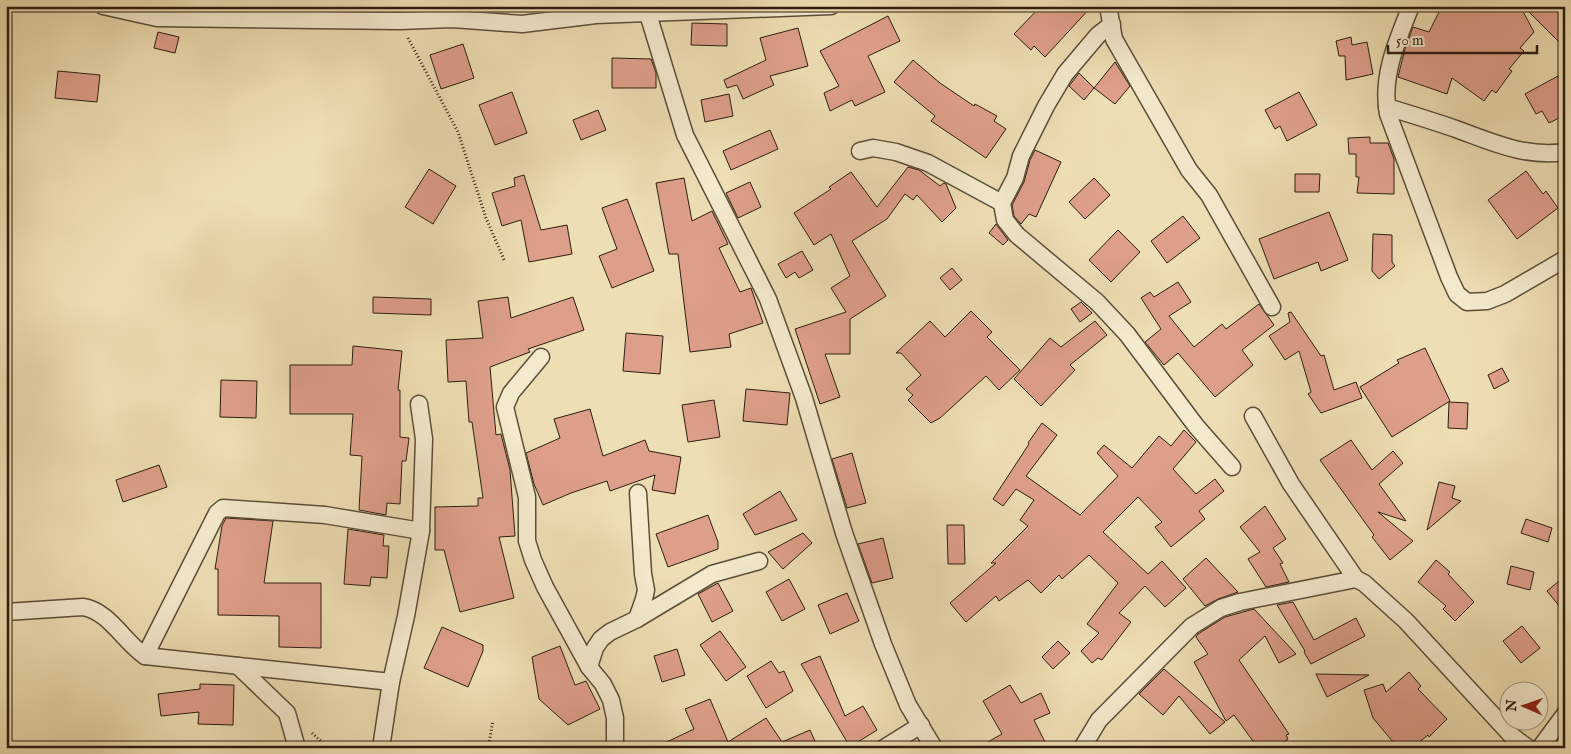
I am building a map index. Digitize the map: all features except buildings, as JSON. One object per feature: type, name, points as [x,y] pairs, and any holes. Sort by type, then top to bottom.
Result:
[{"type":"street","points":[[103,6],[129,9],[156,18],[400,21],[455,13],[522,24],[596,15],[829,6]]},
{"type":"street","points":[[1108,6],[1114,39],[1189,170],[1209,195],[1272,307]]},
{"type":"street","points":[[1410,6],[1391,60],[1387,80],[1386,107],[1457,294],[1467,302],[1486,301],[1505,294],[1565,259]]},
{"type":"street","points":[[648,14],[685,135],[768,299],[804,398],[844,533],[883,644],[908,705],[934,748]]},
{"type":"street","points":[[1112,24],[1098,35],[1060,82],[1046,106],[1021,156],[1015,178],[1002,203],[1005,220],[1017,235],[1098,302],[1127,334],[1196,426],[1232,467]]},
{"type":"street","points":[[1386,107],[1424,118],[1500,146],[1525,152],[1565,152]]},
{"type":"street","points":[[860,151],[873,148],[896,152],[928,163],[1002,203]]},
{"type":"street","points":[[541,357],[511,393],[505,407],[526,497],[527,541],[545,587],[588,667],[603,684],[611,700],[615,718],[615,748]]},
{"type":"street","points":[[381,748],[421,531],[424,439],[419,404]]},
{"type":"street","points":[[1253,416],[1291,484],[1356,580]]},
{"type":"street","points":[[637,619],[646,590],[643,574],[638,494]]},
{"type":"street","points":[[146,656],[217,513],[223,508],[325,515],[421,531]]},
{"type":"street","points":[[588,667],[601,638],[610,632],[637,619],[712,574],[759,561]]},
{"type":"street","points":[[1082,748],[1099,720],[1192,626],[1221,608],[1240,602],[1356,580],[1364,583],[1406,622],[1512,736],[1528,748]]},
{"type":"street","points":[[6,612],[90,608],[107,619],[134,649],[146,656],[392,682]]},
{"type":"street","points":[[238,666],[287,713],[297,748]]},
{"type":"street","points":[[1540,748],[1565,714]]},
{"type":"street","points":[[884,748],[921,726]]},
{"type":"path","points":[[400,21],[419,61],[458,132],[486,218],[505,262]]},
{"type":"path","points":[[488,748],[493,721]]}]
